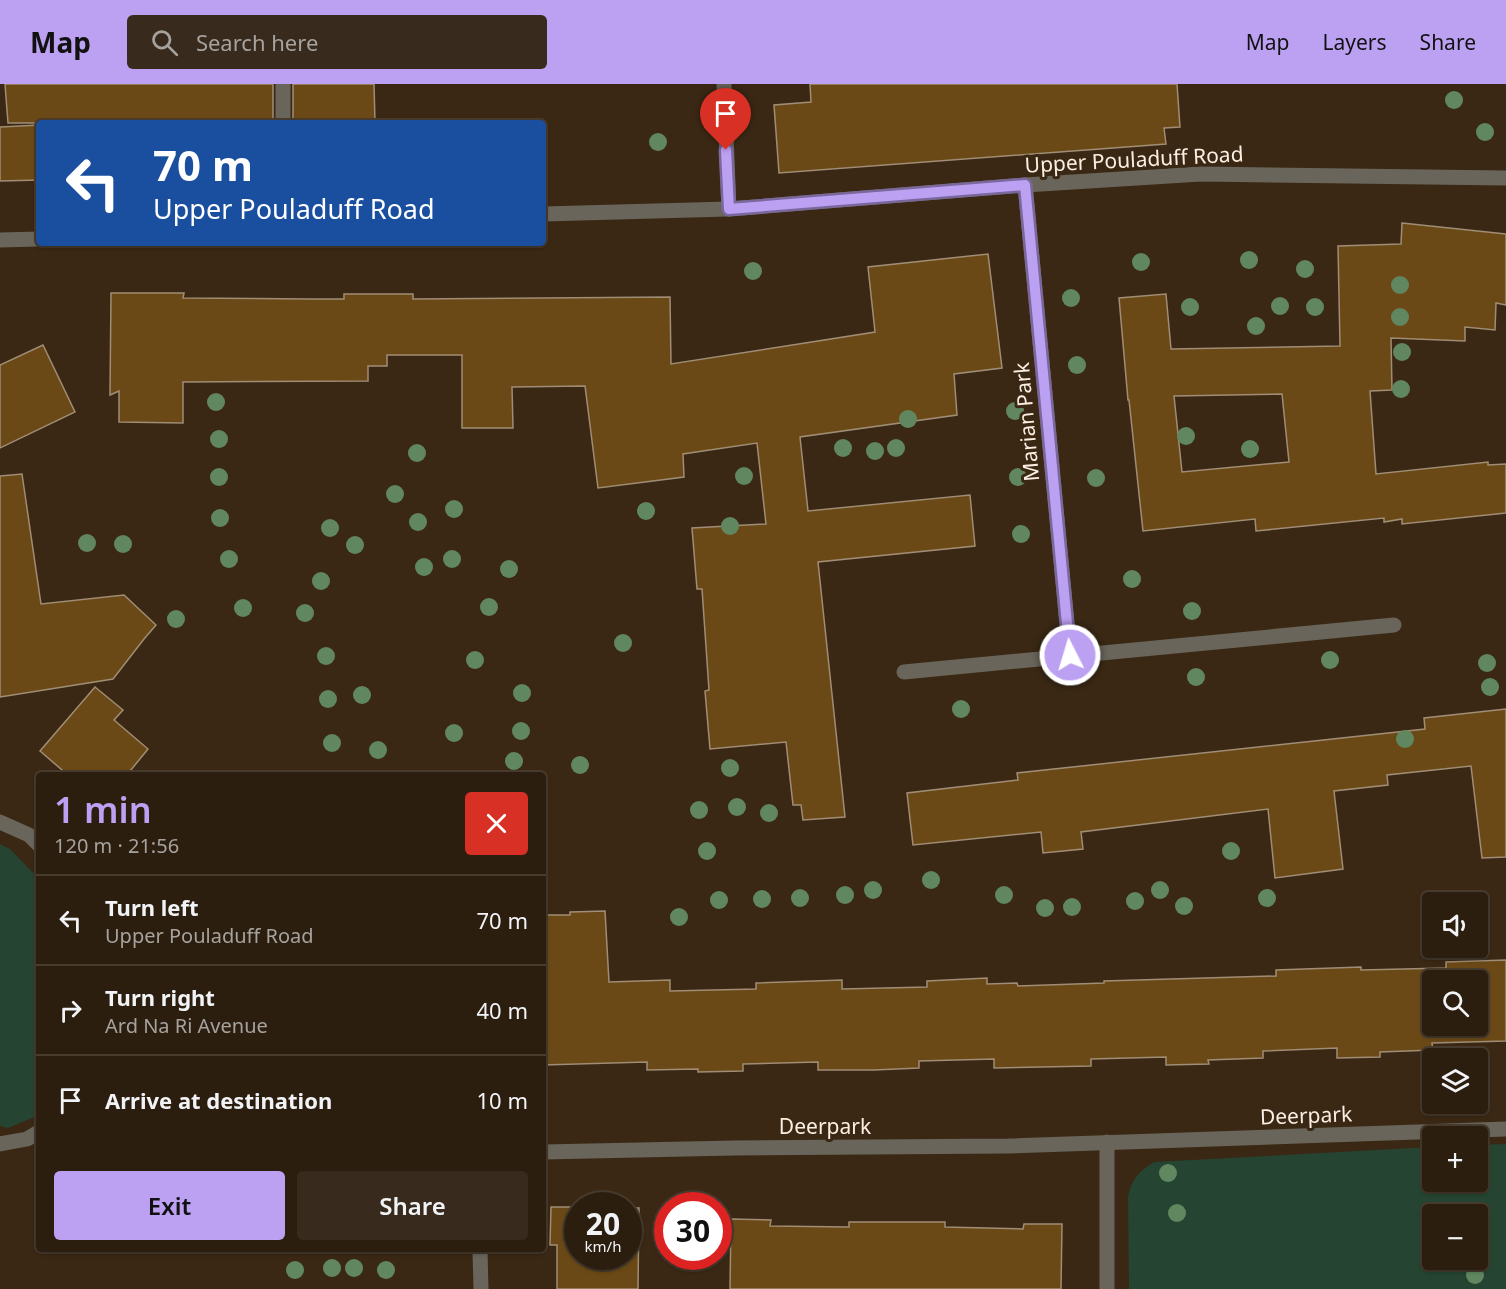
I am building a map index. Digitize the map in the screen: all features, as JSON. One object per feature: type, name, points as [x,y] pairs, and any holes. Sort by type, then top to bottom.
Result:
[{"type":"street","points":[[283,84],[283,120]]},
{"type":"street","points":[[724,84],[729,209]]},
{"type":"street","name":"Upper Pouladuff Road","points":[[546,214],[729,209],[1025,185],[1202,174],[1506,178]]},
{"type":"street","name":"Marian Park","points":[[1025,185],[1070,655]]},
{"type":"street","points":[[0,240],[36,239]]},
{"type":"street","points":[[904,672],[1394,625]]},
{"type":"street","points":[[0,822],[29,835],[36,842]]},
{"type":"street","name":"Deerpark","points":[[546,1152],[990,1146],[1506,1129]]},
{"type":"street","points":[[0,1144],[27,1139],[36,1134]]},
{"type":"street","points":[[1107,1142],[1107,1289]]},
{"type":"street","points":[[480,1252],[481,1289]]},
{"type":"green space","points":[[0,844],[10,849],[36,876],[36,1116],[8,1128],[0,1126]]},
{"type":"green space","points":[[1506,1144],[1506,1289],[1129,1289],[1128,1197],[1136,1176],[1154,1162],[1422,1148],[1422,1192],[1488,1192],[1488,1145]]},
{"type":"building","points":[[5,84],[273,84],[273,120],[36,120],[36,123],[8,123]]},
{"type":"building","points":[[293,84],[374,84],[375,120],[293,120]]},
{"type":"building","points":[[810,84],[1177,84],[1180,127],[1164,128],[1166,144],[779,173],[774,105],[811,102]]},
{"type":"building","points":[[36,125],[36,180],[0,181],[0,127]]},
{"type":"building","points":[[1402,223],[1506,234],[1506,305],[1496,303],[1495,330],[1465,327],[1465,341],[1391,338],[1392,390],[1370,391],[1376,474],[1488,462],[1488,465],[1506,464],[1506,513],[1402,524],[1402,519],[1384,522],[1384,518],[1256,531],[1255,519],[1143,531],[1119,298],[1166,294],[1171,349],[1340,346],[1338,246],[1401,244]],"holes":[[[1282,394],[1289,462],[1182,472],[1174,396]]]},
{"type":"building","points":[[988,254],[1002,368],[954,374],[957,415],[800,437],[808,511],[970,495],[975,546],[818,562],[845,817],[803,820],[801,805],[793,805],[786,742],[710,749],[705,691],[709,690],[702,589],[697,589],[692,528],[766,524],[757,443],[683,454],[684,477],[598,488],[585,386],[512,387],[513,428],[462,428],[462,355],[387,355],[387,366],[368,366],[368,381],[183,382],[183,423],[119,422],[119,391],[110,395],[111,293],[184,293],[183,298],[310,299],[344,299],[344,294],[413,294],[413,299],[670,297],[671,364],[875,332],[868,267]]},
{"type":"building","points":[[43,345],[75,412],[0,448],[0,365]]},
{"type":"building","points":[[22,474],[41,604],[124,595],[156,625],[113,679],[0,697],[0,476]]},
{"type":"building","points":[[95,687],[123,710],[114,720],[148,749],[129,772],[64,772],[40,751]]},
{"type":"building","points":[[1506,709],[1506,857],[1482,858],[1471,766],[1387,775],[1388,785],[1334,791],[1343,869],[1275,878],[1268,809],[1081,832],[1083,849],[1043,853],[1041,832],[913,845],[907,793],[1018,780],[1017,773],[1425,729],[1424,718]]},
{"type":"building","points":[[605,911],[609,982],[670,980],[670,991],[756,989],[756,983],[842,980],[842,989],[927,987],[927,981],[987,978],[987,984],[1017,983],[1018,986],[1104,983],[1104,981],[1276,976],[1276,970],[1361,967],[1361,970],[1446,968],[1446,962],[1506,960],[1506,1041],[1432,1043],[1433,1048],[1380,1052],[1380,1057],[1337,1058],[1337,1048],[1263,1051],[1263,1058],[1208,1060],[1209,1064],[1166,1065],[1166,1057],[1091,1059],[1091,1066],[994,1068],[994,1059],[919,1061],[919,1068],[874,1070],[818,1070],[818,1062],[743,1064],[743,1071],[698,1072],[698,1069],[647,1070],[647,1062],[546,1065],[546,915]]},
{"type":"building","points":[[551,1207],[564,1207],[564,1270],[638,1270],[638,1289],[557,1289],[557,1245],[550,1245]]},
{"type":"building","points":[[732,1219],[771,1220],[770,1226],[849,1227],[849,1222],[945,1222],[945,1227],[1023,1229],[1024,1224],[1062,1224],[1061,1289],[730,1289]]},
{"type":"route","points":[[726,150],[729,209],[1025,185],[1070,655]]}]
